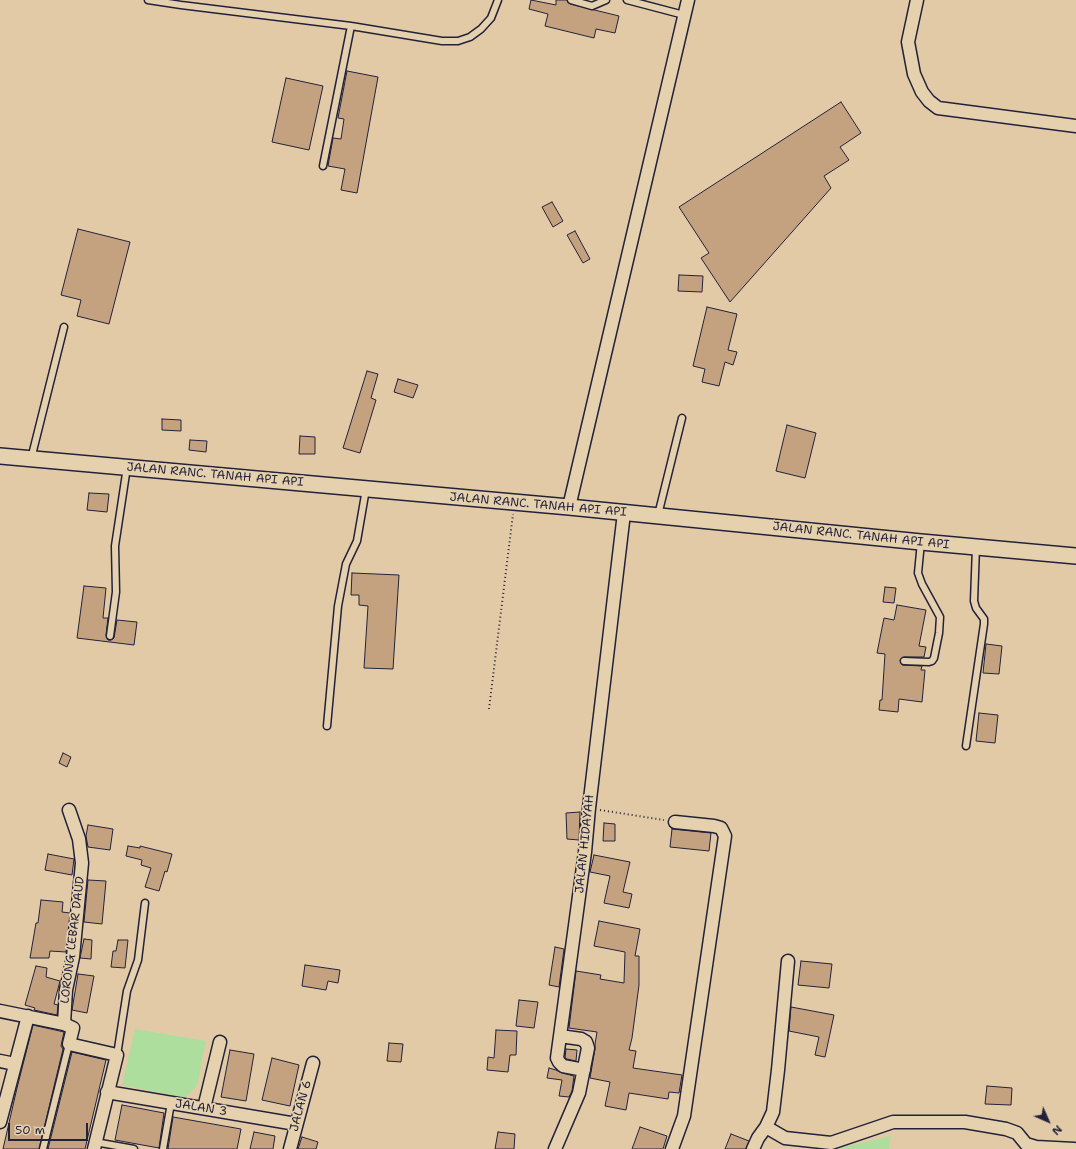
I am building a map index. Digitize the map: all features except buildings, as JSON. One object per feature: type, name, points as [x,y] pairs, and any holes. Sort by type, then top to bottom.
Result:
[{"type":"street","points":[[569,507],[688,0]]},
{"type":"street","points":[[917,0],[908,42],[914,74],[922,92],[929,101],[938,108],[1076,126]]},
{"type":"street","name":"JALAN RANC. TANAH API API","points":[[0,456],[624,512],[1076,556]]},
{"type":"street","name":"JALAN HIDAYAH","points":[[584,1070],[563,1066],[559,1062],[558,1058],[585,852],[624,512]]},
{"type":"street","name":"LORONG LEBAR DAUD","points":[[64,1024],[66,990],[73,957],[82,863],[79,839],[69,810]]},
{"type":"street","points":[[672,1149],[684,1116],[725,836],[721,828],[714,826],[675,822]]},
{"type":"street","points":[[753,1149],[773,1112],[788,961]]},
{"type":"street","points":[[0,1011],[64,1024],[73,1028],[69,1044],[117,1055],[95,1146]]},
{"type":"street","points":[[0,1121],[28,1016]]},
{"type":"street","points":[[554,1149],[579,1093],[588,1048],[586,1042],[581,1039],[560,1036]]},
{"type":"street","points":[[204,1108],[220,1042]]},
{"type":"street","points":[[0,1061],[15,1064]]},
{"type":"street","name":"JALAN 6","points":[[290,1149],[313,1063]]},
{"type":"street","name":"JALAN 3","points":[[107,1092],[296,1124]]},
{"type":"street","points":[[766,1127],[785,1138],[831,1143],[893,1122],[964,1122],[1006,1128],[1017,1133],[1026,1144],[1036,1147],[1074,1149]]},
{"type":"lane","points":[[148,0],[351,26],[442,41],[458,41],[470,37],[481,29],[491,18],[498,0]]},
{"type":"lane","points":[[571,0],[592,6],[606,0]]},
{"type":"lane","points":[[627,0],[684,15]]},
{"type":"lane","points":[[322,166],[351,26]]},
{"type":"lane","points":[[31,459],[64,327]]},
{"type":"lane","points":[[658,516],[682,418]]},
{"type":"lane","points":[[110,636],[116,592],[115,546],[127,467]]},
{"type":"lane","points":[[327,726],[338,606],[346,564],[357,541],[366,489]]},
{"type":"lane","points":[[904,661],[932,661],[934,658],[939,633],[940,617],[928,598],[918,573],[921,542]]},
{"type":"lane","points":[[966,746],[984,624],[984,619],[976,608],[974,601],[976,547]]},
{"type":"lane","points":[[117,1055],[127,991],[138,960],[145,903]]},
{"type":"lane","points":[[43,1149],[69,1044]]},
{"type":"lane","points":[[162,1149],[171,1103]]},
{"type":"lane","points":[[95,1146],[134,1149]]},
{"type":"path","points":[[489,709],[515,502]]},
{"type":"path","points":[[589,808],[675,822]]},
{"type":"green space","points":[[135,1029],[206,1041],[197,1086],[185,1098],[122,1085]]},
{"type":"green space","points":[[891,1136],[889,1149],[835,1149]]}]
